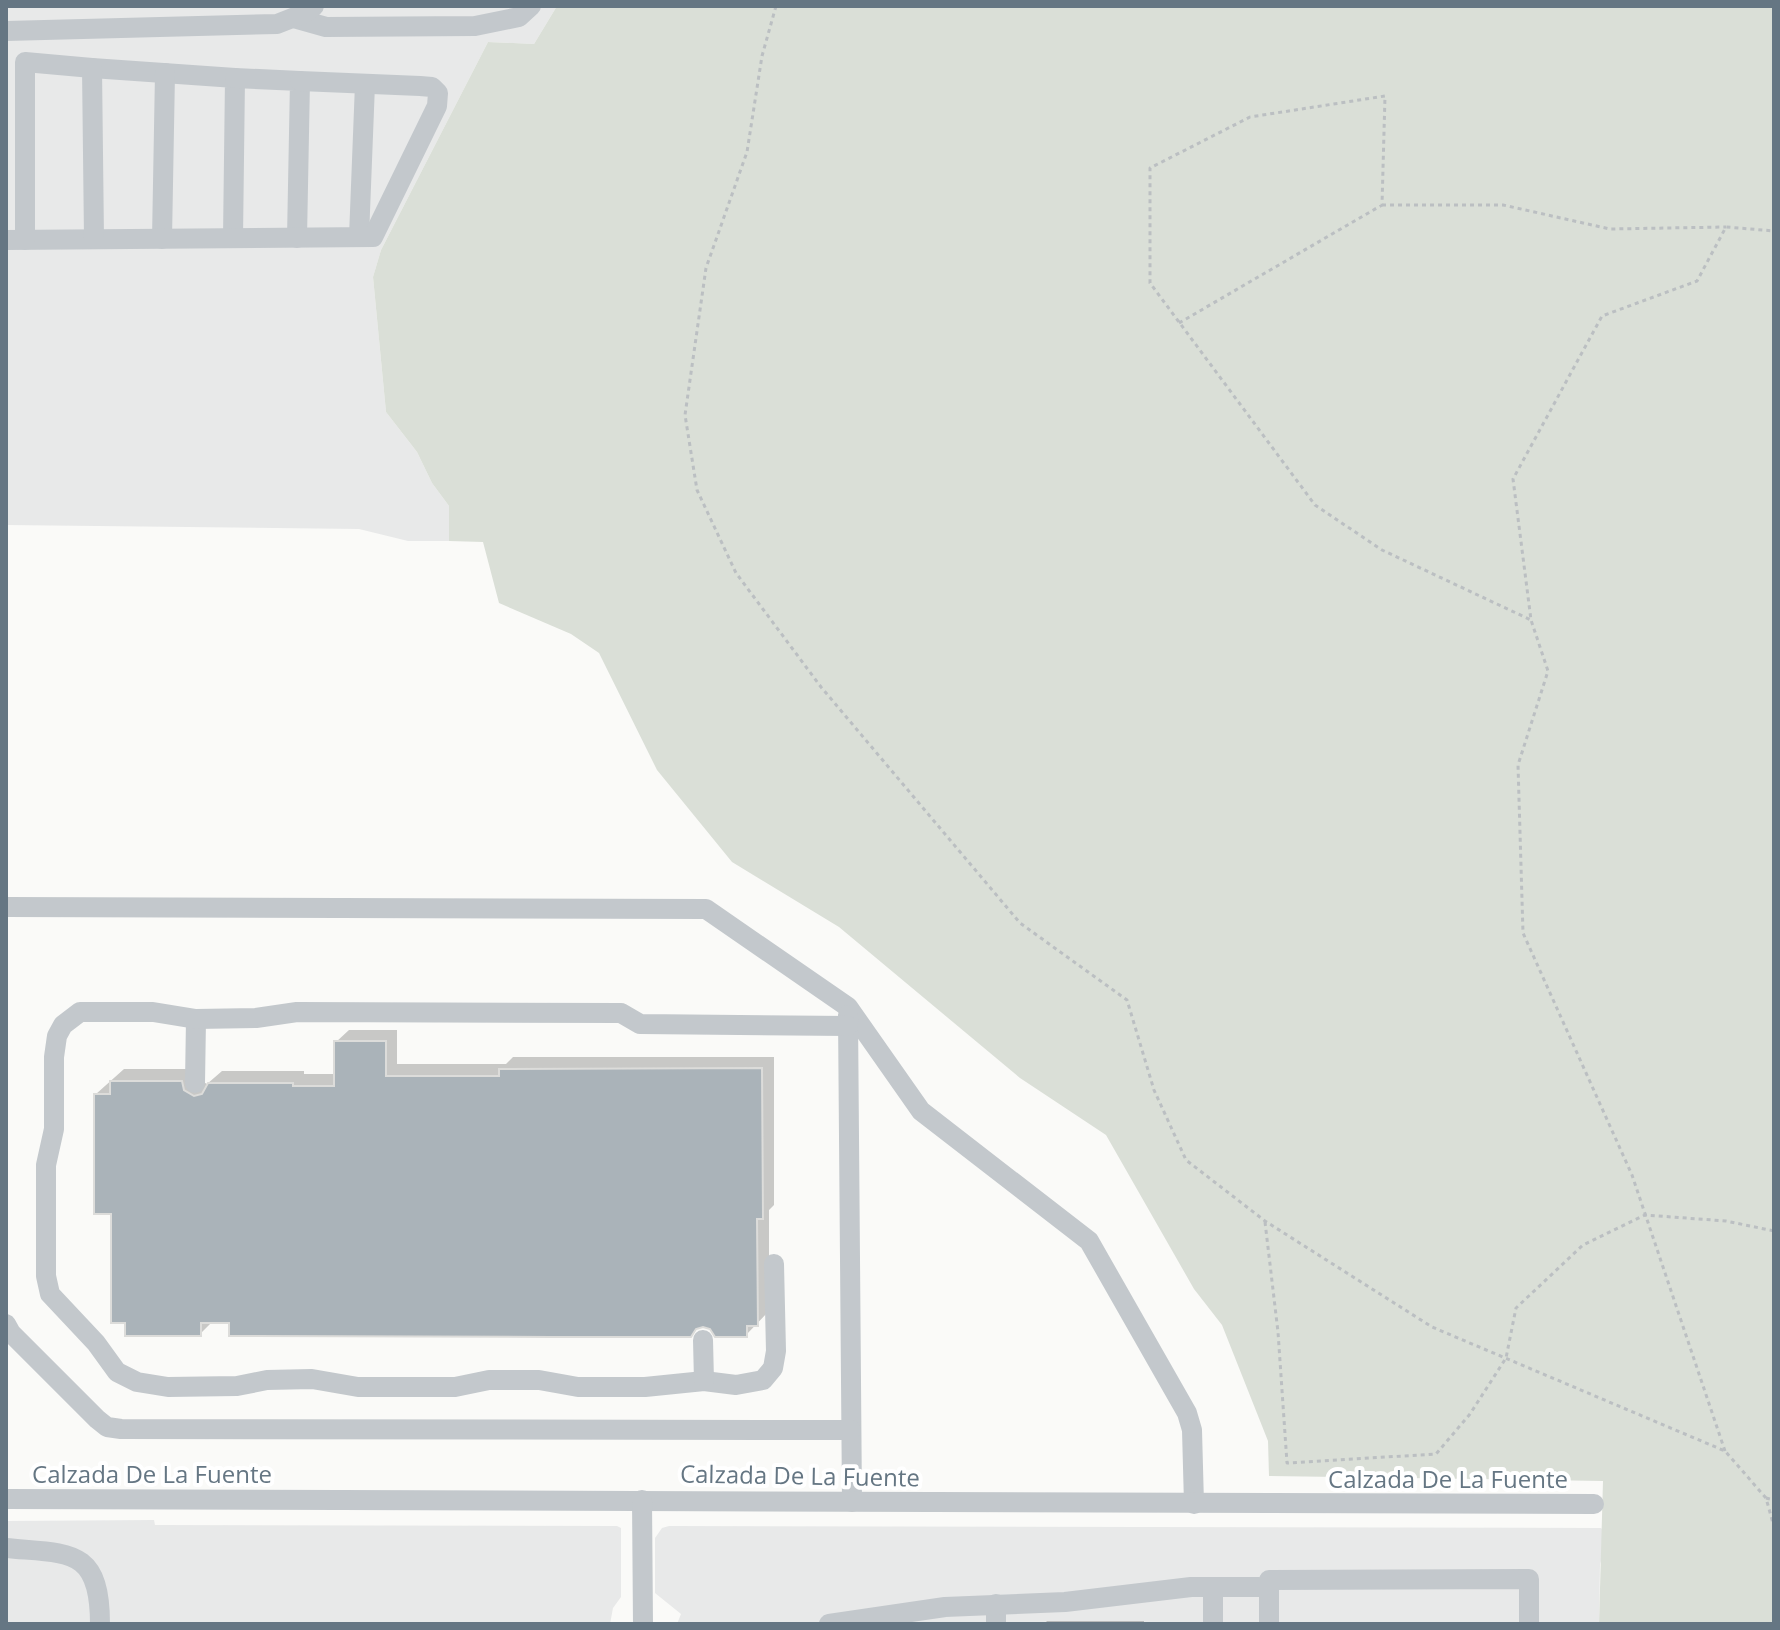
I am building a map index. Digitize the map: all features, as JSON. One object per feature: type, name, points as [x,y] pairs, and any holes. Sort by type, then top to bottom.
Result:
[{"type":"street","points":[[6,31],[277,24],[314,6]]},
{"type":"street","points":[[294,18],[326,27],[475,26],[519,17],[531,6]]},
{"type":"street","points":[[25,62],[92,68],[432,87],[438,93],[437,106],[373,237],[16,240],[25,62]]},
{"type":"street","points":[[92,68],[94,239]]},
{"type":"street","points":[[162,239],[165,73]]},
{"type":"street","points":[[233,238],[235,78]]},
{"type":"street","points":[[297,238],[300,81]]},
{"type":"street","points":[[359,237],[365,84]]},
{"type":"street","points":[[6,907],[706,909],[848,1016],[921,1111],[1089,1241],[1187,1413],[1192,1430],[1194,1504]]},
{"type":"street","points":[[774,1264],[776,1351],[773,1368],[763,1380],[736,1385],[704,1381],[645,1387],[578,1387],[539,1380],[489,1380],[455,1387],[358,1387],[312,1379],[267,1380],[237,1386],[168,1387],[137,1382],[117,1372],[96,1343],[50,1294],[46,1276],[46,1165],[54,1129],[57,1036],[70,1017],[80,1012],[153,1012],[196,1019],[256,1018],[313,1012],[621,1013],[640,1024],[848,1016]]},
{"type":"street","points":[[848,1016],[852,1502]]},
{"type":"street","points":[[195,1083],[196,1019]]},
{"type":"street","points":[[6,1324],[11,1333],[97,1419],[107,1427],[121,1429],[851,1430]]},
{"type":"street","points":[[703,1340],[704,1381]]},
{"type":"street","name":"Calzada De La Fuente","points":[[6,1499],[1594,1504]]},
{"type":"street","points":[[642,1500],[643,1624]]},
{"type":"street","points":[[6,1548],[68,1554],[81,1561],[91,1572],[98,1590],[100,1624]]},
{"type":"street","points":[[1269,1624],[1269,1580],[1529,1579],[1529,1624]]},
{"type":"street","points":[[1213,1587],[1213,1624]]},
{"type":"street","points":[[829,1624],[876,1620],[945,1607],[996,1614],[1154,1589],[1259,1587]]},
{"type":"path","points":[[776,6],[762,56],[747,152],[706,268],[685,415],[697,490],[736,573],[841,711],[1020,923],[1127,1000],[1154,1090],[1186,1160],[1265,1221],[1432,1327],[1725,1451]]},
{"type":"path","points":[[1382,205],[1385,96],[1250,117],[1150,168],[1150,283],[1315,505],[1382,550],[1531,620]]},
{"type":"path","points":[[1179,323],[1382,205],[1503,205],[1610,229],[1726,227],[1774,231]]},
{"type":"path","points":[[1726,227],[1697,281],[1602,316],[1513,479],[1531,620],[1548,671],[1518,765],[1523,933],[1632,1175],[1725,1451],[1766,1498],[1774,1527]]},
{"type":"path","points":[[1265,1221],[1278,1332],[1287,1463],[1436,1454],[1470,1414],[1506,1358],[1516,1308],[1583,1245],[1645,1215],[1726,1221],[1774,1231]]},
{"type":"path","points":[[1766,1498],[1774,1500]]},
{"type":"shaded area","points":[[6,6],[557,6],[534,44],[488,42],[381,250],[373,277],[386,412],[417,452],[432,483],[449,506],[449,541],[408,541],[359,529],[6,525]]},
{"type":"shaded area","points":[[557,6],[1774,6],[1774,1624],[1599,1624],[1603,1481],[1269,1476],[1268,1441],[1222,1325],[1194,1289],[1106,1135],[1020,1078],[839,927],[732,862],[657,770],[599,653],[571,634],[499,603],[483,542],[449,541],[449,506],[432,483],[417,452],[386,412],[373,277],[381,250],[488,42],[534,44]]},
{"type":"shaded area","points":[[154,1520],[155,1525],[617,1526],[621,1528],[621,1597],[613,1608],[610,1624],[6,1624],[6,1521]]},
{"type":"shaded area","points":[[662,1528],[1601,1528],[1609,1537],[1600,1564],[1599,1624],[677,1624],[681,1614],[655,1593],[655,1538]]},
{"type":"building","points":[[334,1041],[386,1041],[386,1076],[499,1076],[499,1069],[762,1068],[763,1219],[757,1219],[758,1326],[747,1326],[747,1337],[715,1337],[710,1329],[703,1327],[696,1329],[691,1337],[229,1336],[229,1323],[201,1323],[201,1336],[125,1336],[125,1323],[111,1323],[111,1214],[94,1214],[94,1094],[110,1094],[110,1081],[182,1081],[184,1090],[194,1096],[202,1094],[208,1083],[334,1086]]}]
